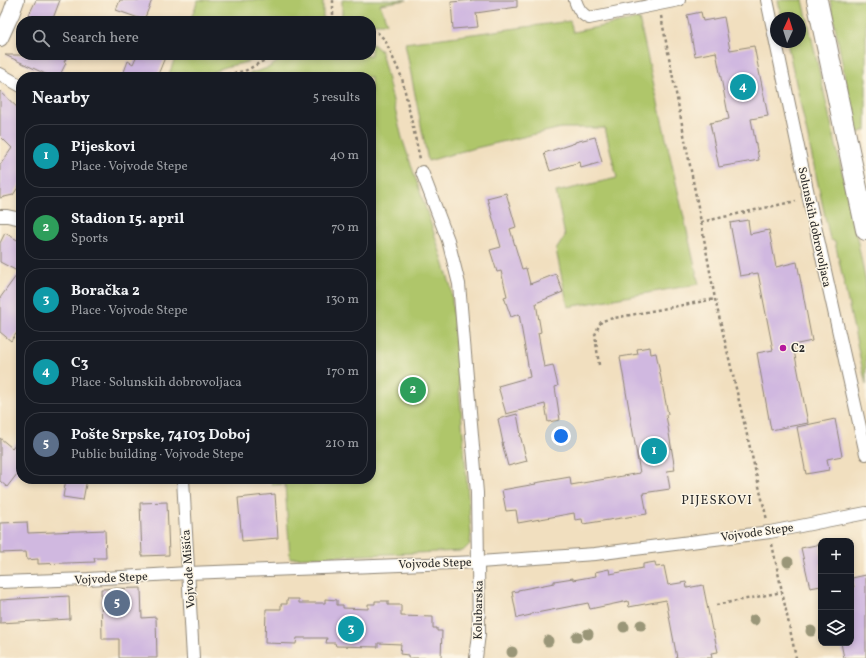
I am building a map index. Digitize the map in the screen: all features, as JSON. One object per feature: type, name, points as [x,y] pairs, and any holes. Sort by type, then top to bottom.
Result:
[{"type":"main road","points":[[817,0],[866,230]]},
{"type":"street","points":[[0,38],[16,0]]},
{"type":"street","points":[[575,0],[580,12],[590,18],[679,0]]},
{"type":"street","name":"Solunskih dobrovoljaca","points":[[767,0],[809,199],[866,454]]},
{"type":"street","points":[[0,74],[16,83]]},
{"type":"street","name":"Kolubarska","points":[[422,172],[448,240],[459,284],[477,493],[479,634],[476,658]]},
{"type":"street","points":[[0,216],[16,216]]},
{"type":"street","name":"Vojvode Mišića","points":[[183,484],[193,658]]},
{"type":"street","name":"Vojvode Stepe","points":[[0,582],[479,562],[595,554],[770,532],[866,513]]},
{"type":"path","points":[[333,0],[333,16]]},
{"type":"path","points":[[658,4],[715,299],[770,532],[796,658]]},
{"type":"path","points":[[376,33],[385,40],[402,78],[422,172]]},
{"type":"path","points":[[240,72],[245,71],[265,60]]},
{"type":"path","points":[[701,222],[809,199]]},
{"type":"path","points":[[599,365],[595,335],[602,321],[715,299]]},
{"type":"path","points":[[716,605],[782,592]]},
{"type":"green space","points":[[198,0],[323,0],[323,16],[192,16]]},
{"type":"green space","points":[[342,0],[407,0],[380,4],[387,23],[376,23],[376,16],[342,16]]},
{"type":"green space","points":[[778,0],[803,0],[806,12],[781,12]]},
{"type":"green space","points":[[830,0],[866,0],[866,130],[856,134]]},
{"type":"green space","points":[[806,13],[866,283],[866,385],[835,242],[830,239],[788,48],[806,48]]},
{"type":"green space","points":[[639,19],[699,284],[568,307],[556,250],[565,236],[556,192],[617,178],[605,128],[561,128],[463,151],[428,161],[405,43],[570,21],[573,32]]},
{"type":"green space","points":[[376,47],[381,51],[402,138],[451,287],[471,533],[470,544],[463,551],[290,558],[285,484],[376,484],[376,72],[255,72],[270,67],[279,60],[376,60]]},
{"type":"green space","points":[[174,60],[252,60],[221,68],[214,72],[170,72]]},
{"type":"building","points":[[36,0],[60,0],[54,16],[28,16]]},
{"type":"building","points":[[120,0],[152,0],[146,16],[133,16],[116,10]]},
{"type":"building","points":[[473,0],[517,0],[517,7],[476,13],[478,27],[453,29],[451,2]]},
{"type":"building","points":[[701,12],[703,21],[724,17],[730,50],[754,46],[768,116],[751,119],[759,160],[719,167],[710,123],[729,119],[716,52],[695,56],[687,15]]},
{"type":"building","points":[[5,55],[16,55],[16,60],[65,60],[64,62],[66,63],[62,72],[41,72]]},
{"type":"building","points":[[135,60],[164,60],[159,72],[124,72],[128,61],[133,64]]},
{"type":"building","points":[[0,91],[16,106],[16,190],[13,195],[0,198],[0,165],[12,148],[0,136]]},
{"type":"building","points":[[595,137],[602,162],[581,168],[580,162],[550,171],[544,153],[575,142]]},
{"type":"building","points":[[506,193],[516,227],[510,229],[522,269],[526,268],[530,284],[556,274],[563,292],[536,303],[541,332],[538,333],[544,367],[553,365],[558,386],[555,387],[560,420],[548,422],[545,404],[506,414],[498,386],[530,377],[519,314],[511,317],[504,297],[507,296],[501,271],[497,272],[490,250],[501,247],[487,198]]},
{"type":"building","name":"C2","points":[[748,220],[750,234],[769,230],[776,267],[797,262],[812,341],[793,345],[808,423],[771,430],[757,353],[773,350],[758,273],[740,276],[730,223]]},
{"type":"building","points":[[5,233],[16,239],[16,270],[0,262],[0,243]]},
{"type":"building","points":[[16,276],[16,334],[11,341],[0,332],[0,298]]},
{"type":"building","name":"PIJESKOVI","points":[[650,347],[651,354],[656,353],[668,414],[666,415],[675,470],[667,471],[670,489],[643,493],[647,514],[583,524],[582,519],[575,520],[574,513],[518,523],[516,510],[506,511],[502,490],[570,477],[571,485],[640,473],[620,357],[638,354],[637,349]]},
{"type":"building","points":[[517,414],[520,435],[527,461],[508,466],[498,419]]},
{"type":"building","points":[[835,419],[842,456],[827,459],[829,470],[806,474],[797,427]]},
{"type":"building","points":[[0,438],[12,448],[16,443],[16,475],[7,487],[0,481]]},
{"type":"building","points":[[65,484],[86,484],[83,500],[63,497]]},
{"type":"building","points":[[275,494],[278,538],[242,541],[238,498]]},
{"type":"building","points":[[167,502],[169,555],[142,556],[140,503]]},
{"type":"building","points":[[27,522],[28,533],[105,530],[106,558],[94,558],[95,562],[38,564],[38,559],[27,560],[26,552],[0,553],[0,523]]},
{"type":"building","points":[[818,545],[818,587],[810,588],[801,548]]},
{"type":"building","points":[[655,562],[656,567],[664,566],[668,585],[686,582],[687,588],[703,585],[718,652],[711,653],[712,658],[677,658],[666,600],[629,607],[628,601],[590,609],[588,603],[517,618],[512,592],[554,583],[554,581],[573,578],[573,580],[596,576],[595,572],[609,569],[610,574],[643,568],[643,564]]},
{"type":"building","points":[[866,575],[866,658],[844,658],[842,646],[854,646],[854,578]]},
{"type":"building","points":[[141,588],[142,618],[156,617],[157,658],[119,658],[119,639],[102,639],[101,589]]},
{"type":"building","points":[[69,596],[70,619],[0,623],[0,600]]},
{"type":"building","points":[[287,599],[299,599],[299,603],[325,603],[325,599],[337,600],[337,605],[343,605],[343,608],[368,609],[368,604],[375,604],[375,601],[388,601],[388,605],[401,605],[401,616],[433,617],[433,628],[437,628],[437,631],[442,631],[441,658],[408,658],[408,655],[400,654],[401,644],[378,643],[378,647],[336,646],[335,643],[326,643],[327,638],[297,638],[296,644],[265,643],[266,609],[281,609],[281,604],[287,604]]},
{"type":"place","name":"C3","points":[[743,87]]},
{"type":"place","name":"C2","points":[[783,348]]},
{"type":"place","name":"Stadion 15. april","points":[[413,390]]},
{"type":"place","name":"Pijeskovi","points":[[654,451]]},
{"type":"place","name":"Pošte Srpske, 74103 Doboj","points":[[117,603]]},
{"type":"place","name":"Boračka 2","points":[[351,629]]},
{"type":"district","name":"PIJESKOVI","points":[[717,499]]}]
